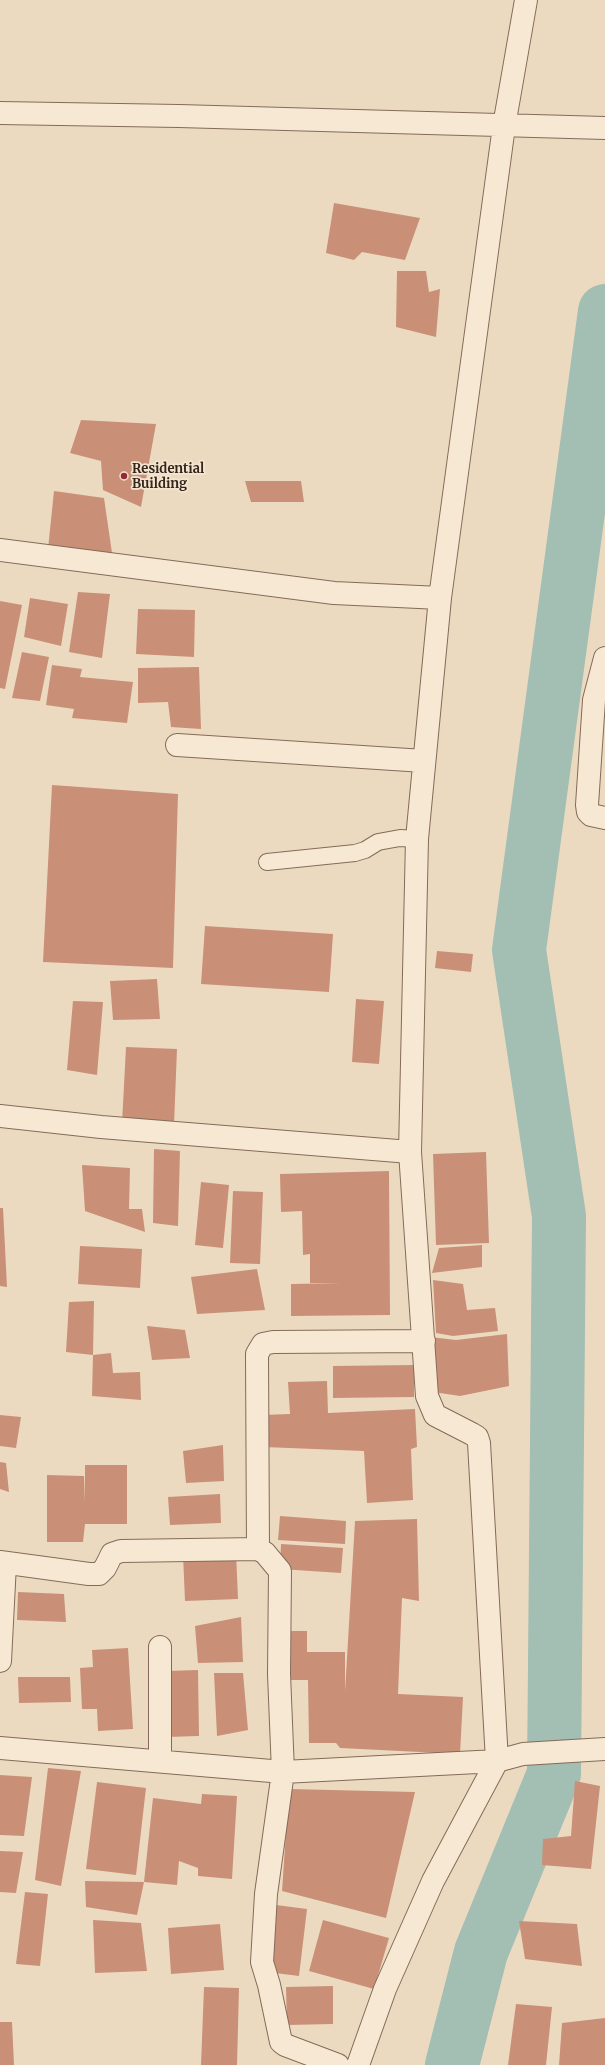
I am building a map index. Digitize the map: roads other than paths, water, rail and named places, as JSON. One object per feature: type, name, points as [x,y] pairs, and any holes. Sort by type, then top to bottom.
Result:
[{"type":"street","points":[[358,2065],[385,1990],[433,1881],[497,1761],[479,1443],[476,1437],[472,1434],[435,1415],[430,1407],[427,1396],[410,1152],[417,838],[440,598],[504,126],[526,0]]},
{"type":"street","points":[[0,113],[179,116],[504,126],[578,126],[605,128]]},
{"type":"street","points":[[0,550],[334,593],[440,598]]},
{"type":"street","points":[[605,658],[594,700],[587,805],[588,812],[591,815],[605,818]]},
{"type":"street","points":[[177,744],[424,760]]},
{"type":"street","points":[[0,1116],[101,1127],[410,1152]]},
{"type":"street","points":[[258,1549],[256,1398],[257,1354],[259,1348],[263,1344],[273,1342],[424,1341]]},
{"type":"street","points":[[0,1661],[3,1563],[99,1574],[105,1568],[112,1554],[121,1552],[258,1549],[265,1553],[280,1571],[279,1674],[283,1772],[266,1894],[262,1962],[263,1970],[269,1985],[281,2042],[285,2045],[338,2065]]},
{"type":"street","points":[[160,1647],[160,1760]]},
{"type":"street","points":[[0,1748],[160,1760],[283,1772],[497,1761],[522,1754],[602,1749]]},
{"type":"lane","points":[[266,862],[355,853],[365,850],[378,842],[400,838],[417,838]]},
{"type":"waterway","points":[[452,2065],[481,1952],[554,1774],[559,1216],[519,950],[605,311]]},
{"type":"place","name":"Residential Building","points":[[124,476]]}]
